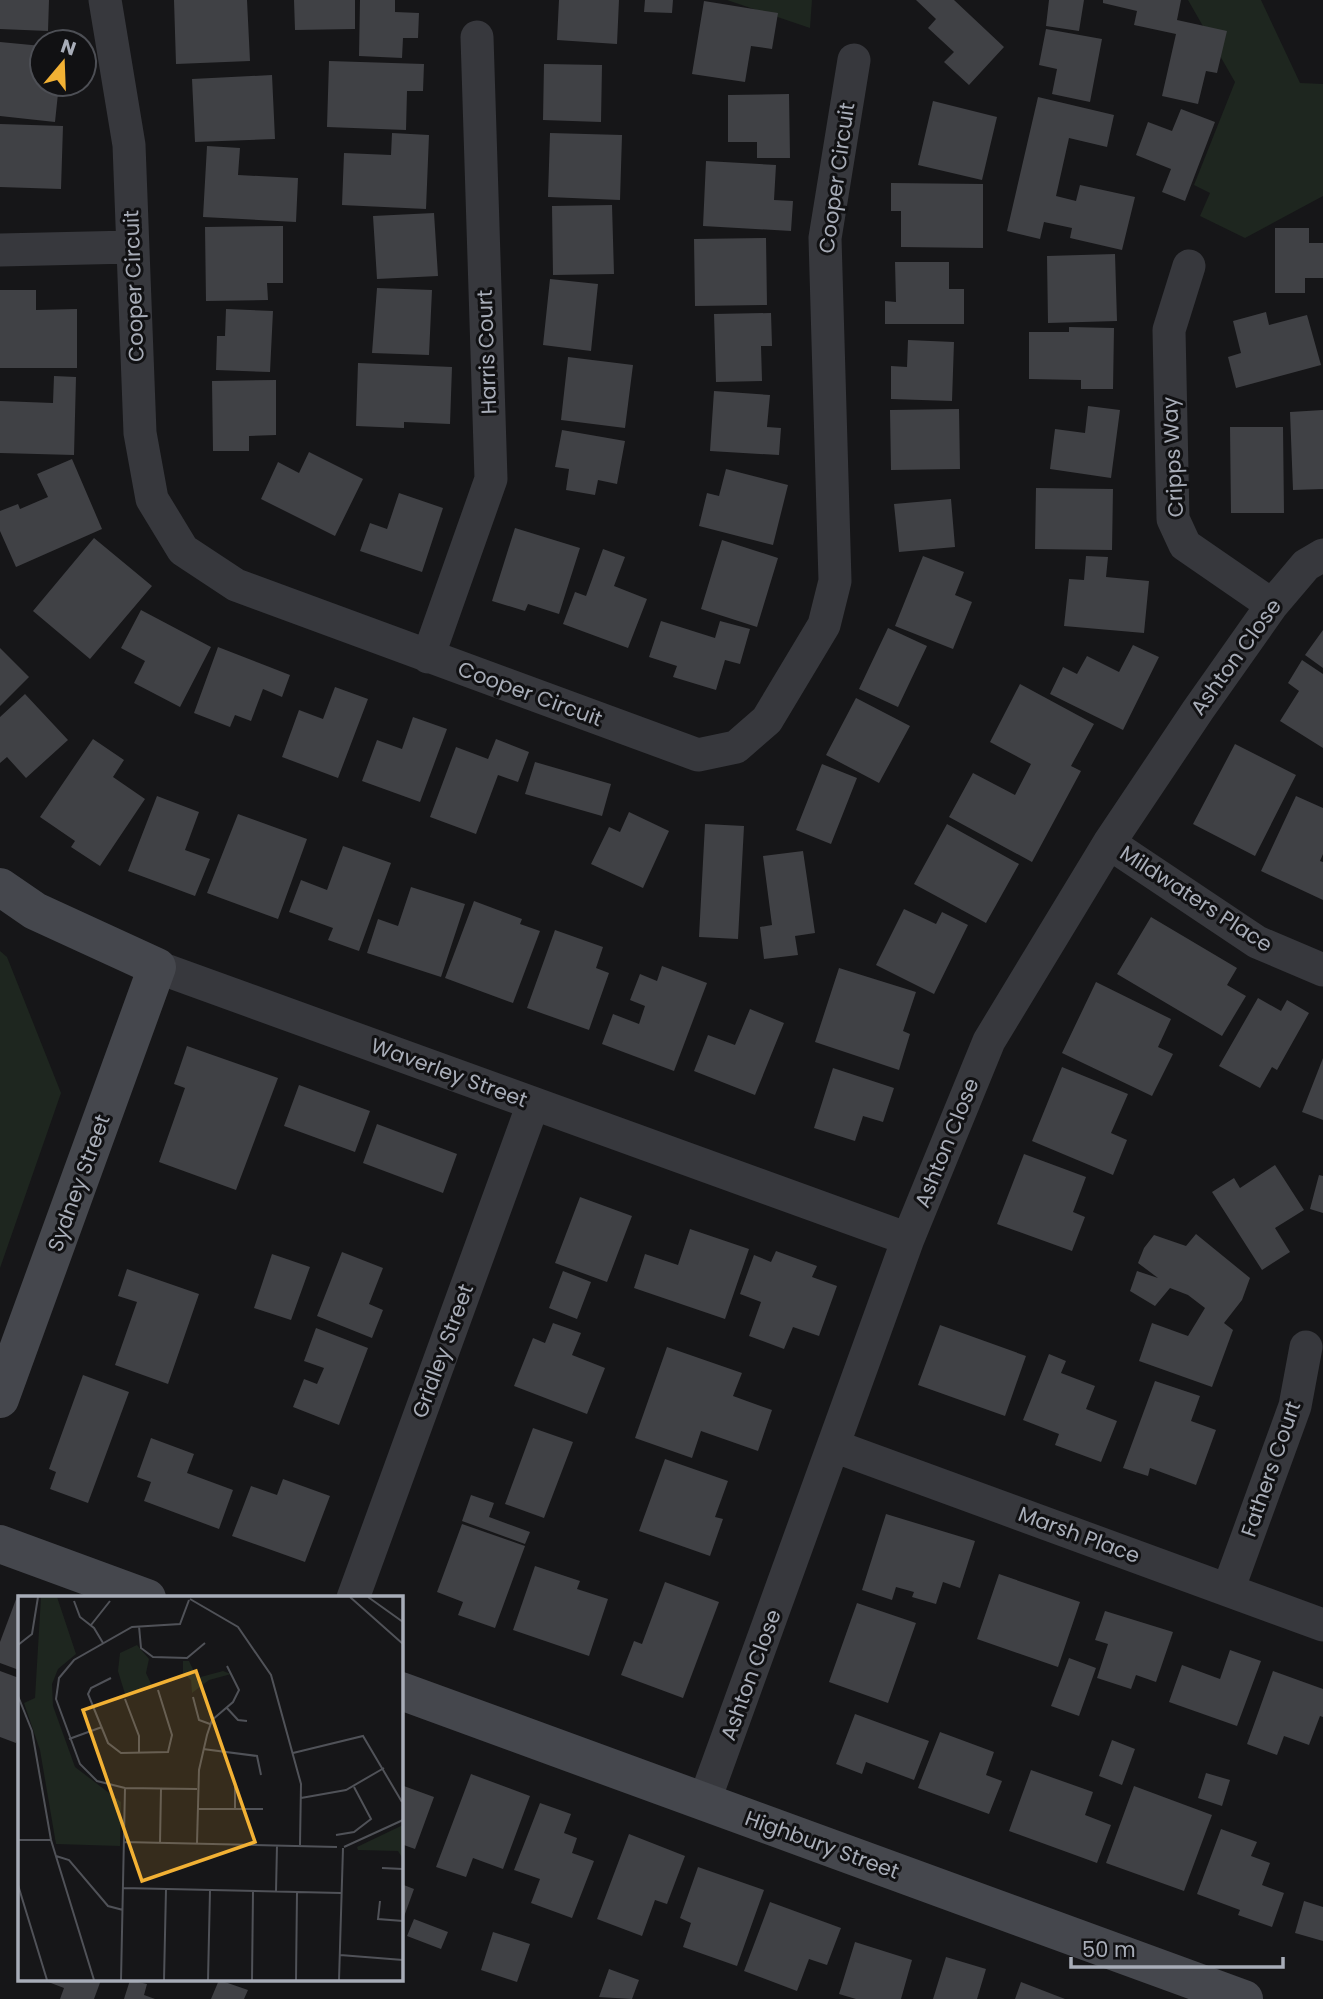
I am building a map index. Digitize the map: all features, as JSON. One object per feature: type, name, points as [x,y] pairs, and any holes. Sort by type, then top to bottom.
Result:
[{"type":"street","name":"Cooper Circuit","points":[[105,0],[129,145],[140,433],[152,499],[183,550],[236,585],[698,755],[736,747],[766,720],[824,625],[835,581],[825,239],[854,60]]},
{"type":"street","name":"Harris Court","points":[[428,657],[491,479],[477,37]]},
{"type":"street","points":[[0,250],[132,247]]},
{"type":"street","name":"Cripps Way","points":[[1189,266],[1169,330],[1173,519],[1185,545],[1272,605]]},
{"type":"street","name":"Ashton Close","points":[[704,1802],[908,1239],[989,1041],[1109,843],[1272,605],[1306,565],[1323,555]]},
{"type":"street","name":"Mildwaters Place","points":[[1109,843],[1257,942],[1323,970]]},
{"type":"street","name":"Waverley Street","points":[[0,887],[35,911],[158,967],[908,1239]]},
{"type":"street","name":"Sydney Street","points":[[0,1399],[158,967]]},
{"type":"street","name":"Gridley Street","points":[[355,1596],[533,1104]]},
{"type":"street","name":"Fathers Court","points":[[1228,1590],[1295,1406],[1306,1347]]},
{"type":"street","name":"Marsh Place","points":[[834,1447],[1323,1625]]},
{"type":"street","points":[[0,1544],[142,1596]]},
{"type":"street","name":"Highbury Street","points":[[402,1692],[1244,1999]]},
{"type":"shaded area","points":[[727,0],[812,0],[810,28]]},
{"type":"shaded area","points":[[1188,0],[1261,0],[1300,83],[1323,84],[1323,196],[1245,238],[1200,216],[1210,193],[1194,185],[1235,82]]},
{"type":"shaded area","points":[[0,951],[7,957],[61,1093],[0,1268]]},
{"type":"building","points":[[0,0],[49,0],[48,28],[0,29]]},
{"type":"building","points":[[174,0],[247,0],[250,61],[176,64]]},
{"type":"building","points":[[294,0],[355,0],[355,29],[295,30]]},
{"type":"building","points":[[360,0],[395,0],[395,12],[419,13],[418,38],[403,38],[402,58],[359,56]]},
{"type":"building","points":[[559,0],[619,0],[617,44],[557,40]]},
{"type":"building","points":[[645,0],[673,0],[672,13],[644,12]]},
{"type":"building","points":[[916,0],[954,0],[1004,47],[969,85],[944,62],[954,52],[928,28],[936,19]]},
{"type":"building","points":[[1049,0],[1084,0],[1079,31],[1046,26]]},
{"type":"building","points":[[1103,0],[1181,0],[1177,20],[1227,31],[1217,73],[1206,71],[1198,104],[1162,96],[1176,34],[1134,25],[1137,11],[1103,3]]},
{"type":"building","points":[[704,1],[778,13],[772,49],[751,46],[745,82],[692,74]]},
{"type":"building","points":[[1046,29],[1102,39],[1090,102],[1052,94],[1057,69],[1039,65]]},
{"type":"building","points":[[0,42],[28,45],[28,98],[58,98],[55,122],[0,116]]},
{"type":"building","points":[[329,61],[424,64],[423,91],[407,91],[406,130],[327,127]]},
{"type":"building","points":[[544,64],[602,65],[601,122],[543,120]]},
{"type":"building","points":[[272,75],[275,139],[195,142],[192,79]]},
{"type":"building","points":[[789,94],[790,158],[757,158],[757,142],[728,142],[728,95]]},
{"type":"building","points":[[1038,97],[1114,115],[1107,147],[1069,138],[1056,196],[1076,201],[1080,185],[1135,197],[1122,250],[1070,238],[1072,228],[1044,222],[1040,239],[1007,231]]},
{"type":"building","points":[[933,101],[997,117],[982,180],[918,165]]},
{"type":"building","points":[[1181,109],[1215,122],[1185,201],[1162,192],[1171,169],[1136,155],[1148,122],[1172,131]]},
{"type":"building","points":[[0,124],[63,126],[61,189],[0,187]]},
{"type":"building","points":[[392,133],[429,135],[426,209],[342,205],[344,153],[391,155]]},
{"type":"building","points":[[550,133],[622,135],[620,200],[548,197]]},
{"type":"building","points":[[207,146],[240,148],[238,175],[298,178],[296,222],[203,217]]},
{"type":"building","points":[[706,161],[776,165],[774,200],[793,201],[791,231],[703,226]]},
{"type":"building","points":[[891,183],[983,184],[983,248],[901,247],[901,211],[891,211]]},
{"type":"building","points":[[612,205],[614,274],[553,275],[552,206]]},
{"type":"building","points":[[434,213],[438,276],[377,279],[373,216]]},
{"type":"building","points":[[283,226],[283,283],[267,283],[268,300],[206,301],[205,227]]},
{"type":"building","points":[[1275,228],[1309,228],[1309,243],[1323,243],[1323,278],[1305,278],[1305,293],[1275,293]]},
{"type":"building","points":[[766,238],[767,305],[695,306],[694,239]]},
{"type":"building","points":[[1115,254],[1117,321],[1048,323],[1047,256]]},
{"type":"building","points":[[895,262],[949,262],[949,289],[964,289],[964,324],[885,324],[885,301],[896,302]]},
{"type":"building","points":[[550,279],[598,284],[591,351],[543,345]]},
{"type":"building","points":[[377,288],[432,290],[429,355],[372,353]]},
{"type":"building","points":[[0,290],[36,290],[36,310],[77,309],[77,368],[0,368]]},
{"type":"building","points":[[226,309],[273,311],[270,372],[216,370],[217,336],[225,336]]},
{"type":"building","points":[[1266,312],[1269,325],[1307,315],[1321,365],[1236,388],[1228,357],[1241,353],[1233,321]]},
{"type":"building","points":[[771,313],[772,346],[761,346],[762,381],[716,382],[714,314]]},
{"type":"building","points":[[1069,327],[1114,328],[1113,389],[1081,389],[1081,380],[1029,379],[1029,332],[1069,332]]},
{"type":"building","points":[[908,340],[954,342],[952,401],[891,399],[891,366],[907,367]]},
{"type":"building","points":[[568,357],[633,365],[625,428],[561,420]]},
{"type":"building","points":[[358,363],[452,367],[450,424],[404,422],[404,428],[356,426]]},
{"type":"building","points":[[54,376],[76,377],[74,455],[0,453],[0,401],[53,403]]},
{"type":"building","points":[[276,380],[276,435],[249,436],[249,451],[213,451],[212,381]]},
{"type":"building","points":[[714,391],[770,395],[767,427],[781,428],[779,455],[710,451]]},
{"type":"building","points":[[1088,406],[1120,410],[1111,478],[1050,469],[1055,429],[1085,433]]},
{"type":"building","points":[[959,409],[960,469],[891,470],[890,410]]},
{"type":"building","points":[[1323,410],[1323,489],[1293,490],[1290,412]]},
{"type":"building","points":[[1230,427],[1283,427],[1284,513],[1231,513]]},
{"type":"building","points":[[562,430],[625,441],[617,484],[598,480],[595,495],[566,490],[569,469],[555,467]]},
{"type":"building","points":[[309,452],[363,479],[335,536],[261,499],[278,462],[299,473]]},
{"type":"building","points":[[72,459],[102,529],[16,567],[0,531],[0,511],[18,504],[20,509],[48,497],[37,474]]},
{"type":"building","points":[[726,469],[788,485],[773,545],[699,526],[707,493],[719,496]]},
{"type":"building","points":[[1036,488],[1113,489],[1112,550],[1035,549]]},
{"type":"building","points":[[399,493],[443,508],[422,572],[360,551],[370,523],[387,529]]},
{"type":"building","points":[[951,499],[955,547],[899,552],[894,504]]},
{"type":"building","points":[[515,528],[580,548],[559,614],[528,604],[525,611],[492,601]]},
{"type":"building","points":[[94,538],[152,586],[90,659],[33,611]]},
{"type":"building","points":[[722,540],[778,558],[757,627],[701,609]]},
{"type":"building","points":[[603,549],[625,557],[614,586],[647,599],[628,648],[563,624],[575,592],[586,596]]},
{"type":"building","points":[[923,556],[964,572],[955,595],[972,602],[953,649],[895,626]]},
{"type":"building","points":[[1086,556],[1108,557],[1106,577],[1149,581],[1144,633],[1064,626],[1069,579],[1084,580]]},
{"type":"building","points":[[141,610],[211,647],[180,707],[134,683],[145,661],[121,648]]},
{"type":"building","points":[[661,621],[715,638],[720,621],[750,629],[740,664],[725,660],[716,690],[673,677],[677,666],[649,657]]},
{"type":"building","points":[[888,628],[927,646],[898,707],[859,689]]},
{"type":"building","points":[[1323,630],[1323,668],[1305,655]]},
{"type":"building","points":[[1133,645],[1159,657],[1123,730],[1050,694],[1063,667],[1077,674],[1087,656],[1119,672]]},
{"type":"building","points":[[218,647],[290,675],[282,697],[263,689],[251,721],[235,715],[230,727],[194,713]]},
{"type":"building","points":[[0,648],[29,677],[0,706]]},
{"type":"building","points":[[1302,660],[1323,674],[1323,748],[1280,721],[1299,691],[1288,683]]},
{"type":"building","points":[[1020,684],[1094,724],[1071,766],[1081,771],[1032,862],[949,817],[973,773],[1015,795],[1031,764],[990,742]]},
{"type":"building","points":[[335,687],[368,699],[338,778],[282,757],[299,710],[323,719]]},
{"type":"building","points":[[25,694],[68,740],[26,778],[7,757],[0,763],[0,717]]},
{"type":"building","points":[[856,698],[910,726],[879,783],[826,755]]},
{"type":"building","points":[[413,717],[447,729],[420,802],[362,781],[377,740],[402,749]]},
{"type":"building","points":[[93,739],[124,760],[113,777],[145,799],[100,866],[71,847],[75,841],[40,817]]},
{"type":"building","points":[[496,739],[529,752],[518,782],[498,775],[476,834],[430,817],[456,747],[488,759]]},
{"type":"building","points":[[1235,744],[1296,775],[1255,856],[1193,824]]},
{"type":"building","points":[[535,762],[611,784],[602,816],[525,794]]},
{"type":"building","points":[[822,764],[857,778],[831,844],[796,830]]},
{"type":"building","points":[[157,796],[199,812],[185,850],[210,859],[195,896],[128,871]]},
{"type":"building","points":[[1296,796],[1323,808],[1323,854],[1320,861],[1323,862],[1323,900],[1261,871]]},
{"type":"building","points":[[629,812],[669,831],[643,888],[591,864],[609,827],[620,832]]},
{"type":"building","points":[[238,814],[307,839],[278,919],[207,893]]},
{"type":"building","points":[[705,824],[744,826],[738,939],[699,937]]},
{"type":"building","points":[[947,824],[1019,864],[986,923],[914,884]]},
{"type":"building","points":[[343,846],[391,863],[359,951],[328,940],[333,928],[289,912],[301,880],[327,890]]},
{"type":"building","points":[[803,851],[815,933],[795,936],[798,955],[764,959],[760,927],[772,925],[763,856]]},
{"type":"building","points":[[411,887],[465,904],[441,977],[367,953],[378,919],[398,926]]},
{"type":"building","points":[[474,901],[522,919],[520,924],[540,931],[513,1003],[445,978]]},
{"type":"building","points":[[904,909],[936,924],[942,912],[968,925],[934,994],[876,965]]},
{"type":"building","points":[[1151,917],[1237,968],[1227,985],[1246,996],[1222,1036],[1117,974]]},
{"type":"building","points":[[555,930],[603,947],[596,968],[609,973],[589,1030],[527,1008]]},
{"type":"building","points":[[662,966],[707,983],[674,1071],[602,1044],[613,1014],[639,1024],[645,1006],[630,1000],[640,974],[657,981]]},
{"type":"building","points":[[839,968],[916,992],[903,1031],[910,1034],[899,1070],[815,1042]]},
{"type":"building","points":[[1096,982],[1171,1019],[1158,1047],[1173,1054],[1152,1096],[1062,1053]]},
{"type":"building","points":[[1258,998],[1281,1011],[1287,1000],[1309,1013],[1277,1070],[1272,1067],[1260,1088],[1219,1066]]},
{"type":"building","points":[[750,1009],[784,1023],[755,1095],[694,1071],[708,1035],[735,1045]]},
{"type":"building","points":[[187,1046],[278,1078],[236,1190],[159,1162],[185,1088],[174,1084]]},
{"type":"building","points":[[1323,1058],[1323,1120],[1302,1112]]},
{"type":"building","points":[[1062,1067],[1128,1094],[1111,1133],[1127,1140],[1113,1175],[1032,1141]]},
{"type":"building","points":[[833,1068],[894,1088],[883,1122],[863,1116],[855,1141],[814,1128]]},
{"type":"building","points":[[299,1085],[370,1111],[355,1152],[284,1126]]},
{"type":"building","points":[[377,1124],[457,1154],[443,1193],[363,1163]]},
{"type":"building","points":[[1024,1154],[1086,1177],[1073,1212],[1085,1217],[1072,1251],[997,1224]]},
{"type":"building","points":[[1275,1165],[1304,1210],[1275,1228],[1290,1252],[1262,1270],[1212,1192],[1234,1178],[1240,1188]]},
{"type":"building","points":[[1319,1175],[1323,1176],[1323,1213],[1310,1209]]},
{"type":"building","points":[[580,1197],[632,1216],[607,1282],[555,1263]]},
{"type":"building","points":[[690,1229],[749,1249],[725,1319],[634,1288],[645,1254],[678,1265]]},
{"type":"building","points":[[1196,1234],[1250,1278],[1242,1300],[1224,1323],[1233,1330],[1212,1387],[1139,1361],[1152,1323],[1188,1336],[1205,1308],[1188,1295],[1170,1288],[1155,1306],[1130,1291],[1137,1271],[1158,1278],[1138,1263],[1144,1248],[1154,1235],[1186,1246]]},
{"type":"building","points":[[776,1251],[817,1266],[812,1277],[837,1286],[819,1336],[793,1327],[784,1349],[749,1336],[761,1302],[740,1294],[754,1255],[771,1262]]},
{"type":"building","points":[[342,1252],[383,1268],[369,1304],[383,1310],[372,1338],[317,1316]]},
{"type":"building","points":[[272,1254],[310,1267],[291,1320],[254,1308]]},
{"type":"building","points":[[127,1269],[199,1294],[168,1384],[115,1365],[137,1302],[118,1296]]},
{"type":"building","points":[[563,1271],[591,1282],[577,1319],[549,1308]]},
{"type":"building","points":[[553,1323],[581,1333],[572,1355],[605,1368],[587,1414],[514,1386],[533,1338],[545,1343]]},
{"type":"building","points":[[940,1325],[1026,1356],[1005,1416],[918,1385]]},
{"type":"building","points":[[316,1328],[368,1348],[339,1425],[293,1407],[304,1379],[317,1384],[324,1368],[304,1361]]},
{"type":"building","points":[[667,1347],[742,1373],[733,1396],[772,1410],[758,1451],[701,1431],[692,1458],[635,1438]]},
{"type":"building","points":[[1049,1354],[1066,1361],[1061,1373],[1095,1386],[1086,1409],[1117,1421],[1101,1462],[1055,1445],[1059,1434],[1023,1420]]},
{"type":"building","points":[[83,1375],[129,1392],[88,1503],[50,1489],[56,1472],[49,1469]]},
{"type":"building","points":[[1155,1381],[1200,1396],[1191,1421],[1216,1430],[1196,1485],[1150,1468],[1148,1476],[1123,1468]]},
{"type":"building","points":[[533,1428],[573,1442],[544,1518],[505,1504]]},
{"type":"building","points":[[151,1438],[194,1454],[187,1473],[233,1490],[219,1529],[144,1501],[151,1482],[137,1477]]},
{"type":"building","points":[[665,1459],[728,1481],[715,1517],[723,1519],[710,1556],[639,1531]]},
{"type":"building","points":[[283,1479],[330,1496],[305,1562],[232,1536],[251,1486],[277,1495]]},
{"type":"building","points":[[471,1495],[494,1503],[489,1517],[530,1532],[525,1544],[462,1521]]},
{"type":"building","points":[[886,1514],[975,1541],[960,1588],[943,1582],[936,1604],[912,1597],[914,1592],[896,1587],[892,1600],[862,1590]]},
{"type":"building","points":[[462,1524],[525,1546],[495,1628],[458,1615],[463,1602],[437,1592]]},
{"type":"building","points":[[535,1566],[580,1581],[577,1589],[608,1599],[589,1656],[513,1630]]},
{"type":"building","points":[[999,1574],[1080,1602],[1058,1667],[977,1639]]},
{"type":"building","points":[[665,1582],[719,1602],[683,1698],[621,1675],[634,1641],[642,1644]]},
{"type":"building","points":[[18,1594],[24,1596],[18,1596],[18,1670],[0,1663],[0,1642]]},
{"type":"building","points":[[857,1603],[916,1623],[888,1703],[829,1682]]},
{"type":"building","points":[[1105,1611],[1173,1632],[1156,1682],[1136,1675],[1131,1689],[1097,1678],[1108,1644],[1095,1640]]},
{"type":"building","points":[[1230,1650],[1261,1661],[1237,1726],[1169,1702],[1182,1665],[1220,1679]]},
{"type":"building","points":[[1069,1658],[1096,1668],[1079,1716],[1051,1706]]},
{"type":"building","points":[[0,1671],[18,1678],[18,1737],[16,1743],[0,1737]]},
{"type":"building","points":[[1273,1671],[1323,1689],[1323,1717],[1320,1716],[1309,1745],[1284,1736],[1277,1755],[1247,1744]]},
{"type":"building","points":[[855,1714],[929,1741],[914,1780],[866,1762],[862,1774],[836,1764]]},
{"type":"building","points":[[940,1732],[994,1752],[986,1775],[1002,1781],[989,1814],[918,1788]]},
{"type":"building","points":[[1112,1740],[1135,1749],[1122,1785],[1099,1776]]},
{"type":"building","points":[[1031,1770],[1093,1792],[1085,1815],[1111,1825],[1097,1863],[1009,1831]]},
{"type":"building","points":[[1206,1773],[1230,1780],[1222,1806],[1198,1798]]},
{"type":"building","points":[[471,1774],[530,1796],[503,1869],[473,1858],[466,1877],[436,1867]]},
{"type":"building","points":[[402,1785],[434,1797],[415,1849],[402,1844]]},
{"type":"building","points":[[1134,1786],[1212,1815],[1184,1891],[1106,1863]]},
{"type":"building","points":[[540,1803],[571,1814],[564,1833],[577,1838],[572,1853],[594,1861],[572,1918],[531,1903],[540,1879],[514,1870]]},
{"type":"building","points":[[1221,1829],[1257,1842],[1251,1856],[1270,1863],[1262,1885],[1284,1893],[1272,1927],[1238,1915],[1240,1910],[1197,1894]]},
{"type":"building","points":[[629,1834],[685,1856],[667,1904],[655,1900],[642,1936],[597,1919]]},
{"type":"building","points":[[698,1867],[764,1890],[737,1966],[683,1947],[691,1923],[680,1918]]},
{"type":"building","points":[[402,1884],[414,1889],[402,1922]]},
{"type":"building","points":[[1304,1901],[1323,1907],[1323,1941],[1295,1933]]},
{"type":"building","points":[[770,1902],[841,1928],[827,1965],[809,1959],[797,1991],[744,1971]]},
{"type":"building","points":[[414,1919],[448,1932],[441,1949],[407,1936]]},
{"type":"building","points":[[493,1932],[530,1944],[517,1982],[481,1970]]},
{"type":"building","points":[[855,1942],[912,1960],[901,1999],[856,1999],[839,1994]]},
{"type":"building","points":[[946,1957],[986,1969],[977,1999],[933,1999]]},
{"type":"building","points":[[609,1969],[639,1980],[632,1999],[599,1997]]},
{"type":"building","points":[[48,1982],[100,1982],[94,1999],[60,1999],[64,1988]]},
{"type":"building","points":[[129,1982],[138,1982],[147,1984],[144,1995],[155,1999],[124,1999]]},
{"type":"building","points":[[218,1982],[248,1990],[244,1999],[211,1999]]},
{"type":"building","points":[[1021,1982],[1065,1999],[1015,1999]]}]
